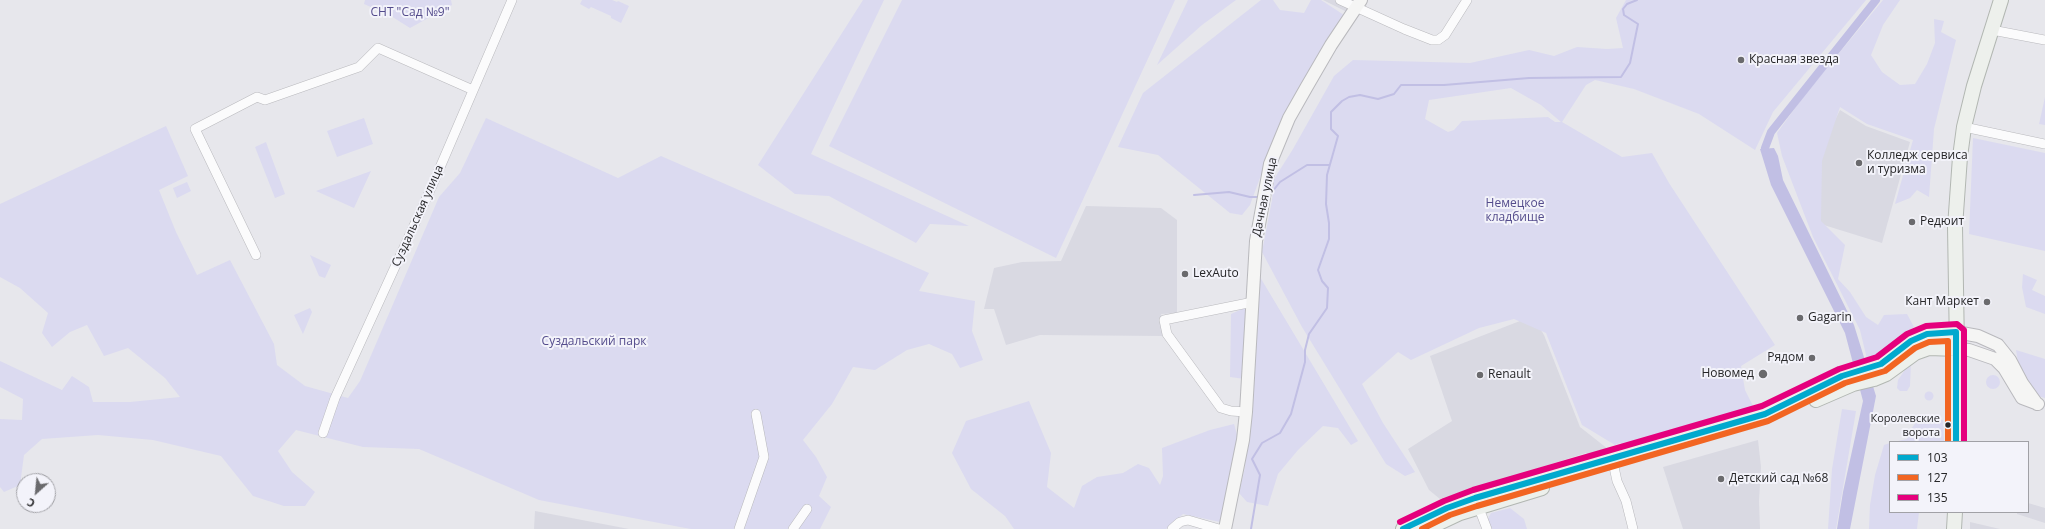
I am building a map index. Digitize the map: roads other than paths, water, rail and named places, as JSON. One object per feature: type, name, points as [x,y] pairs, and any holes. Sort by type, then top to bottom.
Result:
[{"type":"main road","points":[[1956,441],[1957,349],[1955,227],[1964,127],[1974,86],[2000,0]]},
{"type":"main road","points":[[1873,374],[1886,361],[1918,338],[1927,334],[1956,332]]},
{"type":"main road","points":[[1426,529],[1477,503],[1742,422],[1852,378],[1895,368],[1915,353],[1929,348],[1957,349]]},
{"type":"main road","points":[[1403,529],[1447,508],[1477,503],[1614,467],[1760,425],[1852,378]]},
{"type":"main road","points":[[1954,529],[1955,513]]},
{"type":"street","name":"Суздальская улица","points":[[323,433],[335,398],[512,0]]},
{"type":"street","points":[[1340,0],[1359,4],[1404,29],[1432,40],[1438,40],[1445,34],[1467,0]]},
{"type":"street","name":"Дачная улица","points":[[1225,529],[1239,465],[1246,412],[1256,241],[1264,190],[1275,150],[1289,118],[1320,62],[1359,4]]},
{"type":"street","points":[[1992,30],[2045,40]]},
{"type":"street","points":[[256,255],[195,129],[257,97],[264,100],[359,67],[378,48],[473,90]]},
{"type":"street","points":[[1964,127],[2045,144]]},
{"type":"street","points":[[1246,412],[1231,411],[1221,408],[1167,334],[1164,320],[1253,302]]},
{"type":"street","points":[[1956,332],[1978,336],[1998,345],[2010,360],[2022,383],[2041,405]]},
{"type":"street","points":[[1957,349],[1970,350],[1995,359],[2004,368],[2022,398],[2041,405]]},
{"type":"street","points":[[739,529],[764,457],[756,414]]},
{"type":"street","points":[[1614,467],[1617,481],[1626,501],[1633,529]]},
{"type":"street","points":[[1477,503],[1486,529]]},
{"type":"street","points":[[793,529],[807,509]]},
{"type":"street","points":[[1172,529],[1180,522],[1188,520],[1219,529]]},
{"type":"water","points":[[1774,148],[1778,156],[1783,180],[1854,325],[1876,396],[1850,529],[1837,529],[1843,492],[1863,401],[1845,333],[1771,185],[1760,149]]},
{"type":"waterway","points":[[1251,529],[1260,475],[1252,459],[1262,443],[1280,433],[1291,414],[1305,362],[1305,350],[1309,334],[1327,308],[1328,288],[1322,281],[1318,270],[1329,239],[1329,223],[1326,204],[1327,175],[1338,136],[1331,129],[1331,112],[1342,101],[1349,97],[1360,95],[1378,99],[1394,94],[1401,85],[1444,85],[1529,78],[1621,77],[1630,63],[1638,24],[1624,15],[1623,9],[1627,4],[1637,0]]},
{"type":"waterway","points":[[1765,148],[1771,132],[1876,0]]},
{"type":"waterway","points":[[1268,197],[1280,182],[1307,165],[1329,165]]},
{"type":"waterway","points":[[1194,195],[1229,192],[1250,197],[1260,197]]},
{"type":"place","name":"Красная звезда","points":[[1741,60]]},
{"type":"place","name":"Колледж сервиса и туризма","points":[[1859,163]]},
{"type":"place","name":"Редюит","points":[[1912,222]]},
{"type":"place","name":"LexAuto","points":[[1185,274]]},
{"type":"place","name":"Кант Маркет","points":[[1987,302]]},
{"type":"place","name":"Gagarin","points":[[1800,318]]},
{"type":"place","name":"Рядом","points":[[1812,358]]},
{"type":"place","name":"Новомед","points":[[1763,374]]},
{"type":"place","name":"Renault","points":[[1480,375]]},
{"type":"place","name":"Королевские ворота","points":[[1948,425]]},
{"type":"place","name":"Детский сад №68","points":[[1721,479]]},
{"type":"park label","name":"СНТ \"Сад №9\"","points":[[410,13]]},
{"type":"park label","name":"Немецкое кладбище","points":[[1515,211]]},
{"type":"park label","name":"Суздальский парк","points":[[594,342]]}]
